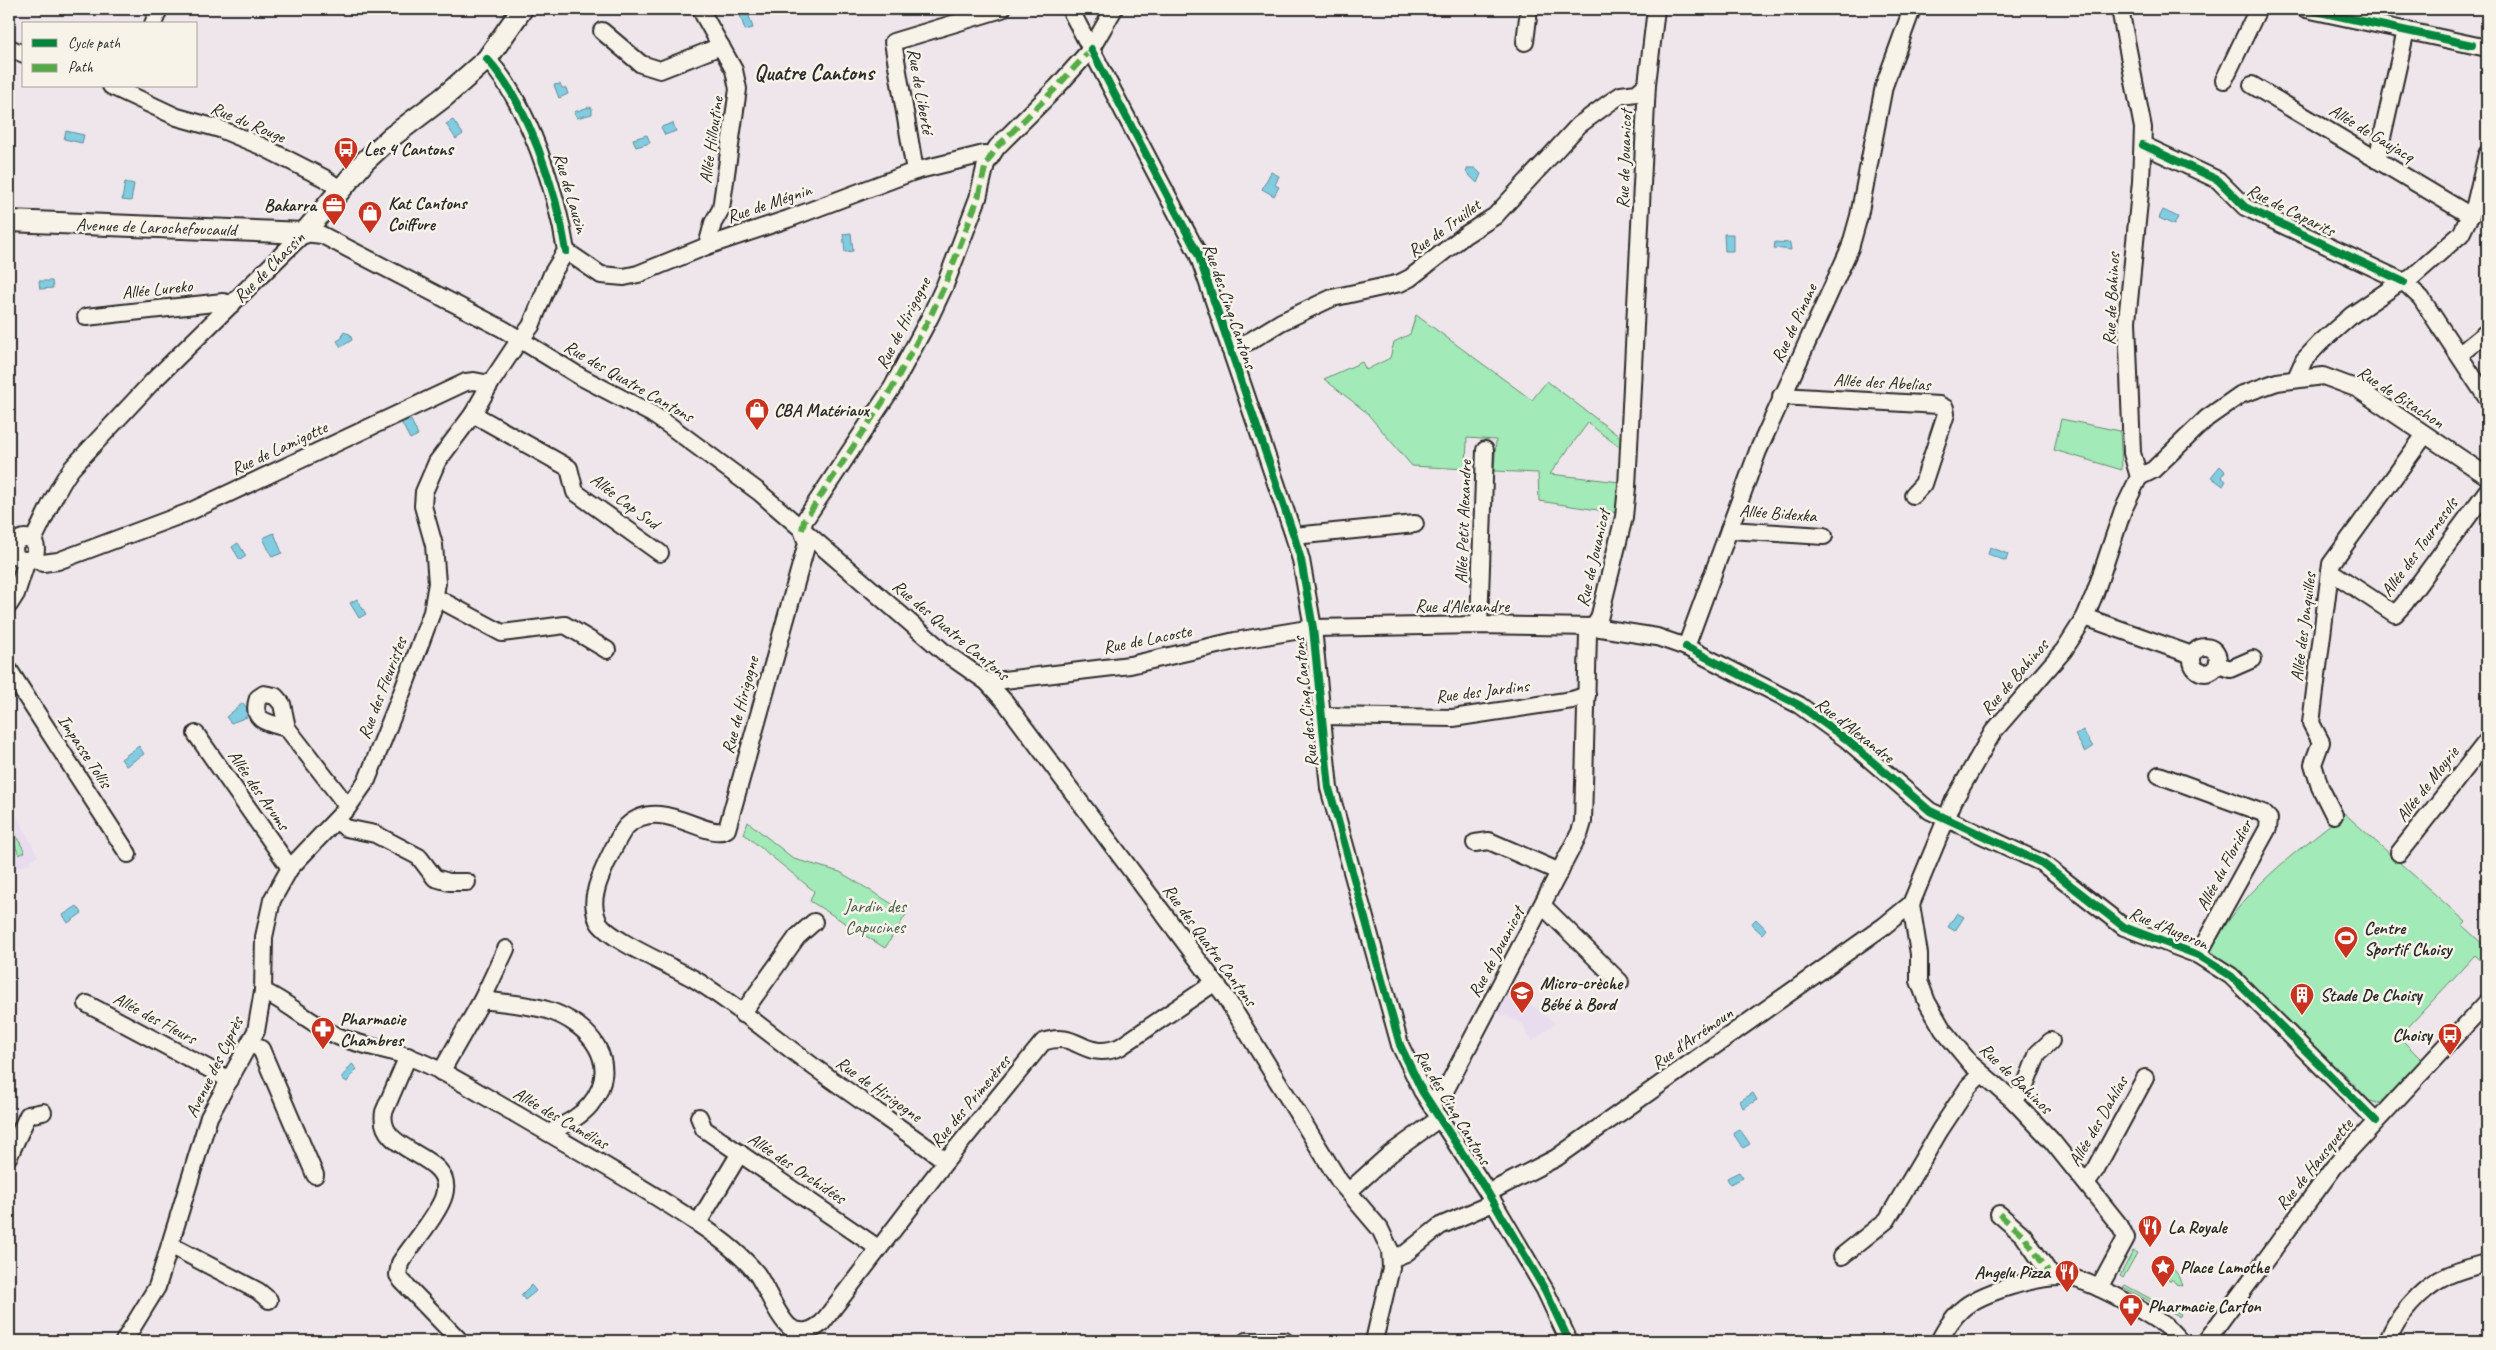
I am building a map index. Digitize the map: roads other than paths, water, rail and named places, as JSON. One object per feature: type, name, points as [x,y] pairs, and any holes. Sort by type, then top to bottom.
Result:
[{"type":"main road","name":"Rue de Chassin","points":[[304,232],[354,171],[390,138],[444,97],[487,59],[522,9]]},
{"type":"main road","name":"Avenue de Larochefoucauld","points":[[9,220],[304,232]]},
{"type":"street","points":[[154,22],[158,9]]},
{"type":"street","name":"Rue de Liberté","points":[[915,171],[892,42],[1002,9]]},
{"type":"street","name":"Rue des Cinq Cantons","points":[[1070,9],[1198,254],[1294,536],[1301,560],[1313,628],[1330,788],[1388,1008],[1400,1045],[1430,1103],[1545,1290],[1569,1341]]},
{"type":"street","name":"Rue de Hirigogne","points":[[946,1160],[695,980],[612,936],[598,921],[594,900],[596,889],[621,835],[638,819],[649,815],[665,816],[684,820],[716,832],[727,829],[807,543],[802,530],[804,521],[892,388],[930,317],[945,285],[978,198],[986,164],[991,155],[1091,49],[1114,9]]},
{"type":"street","points":[[1525,42],[1530,9]]},
{"type":"street","name":"Rue de Jouanicot","points":[[1430,1103],[1445,1091],[1543,906],[1582,822],[1588,634],[1599,619],[1624,516],[1627,487],[1647,84],[1656,9]]},
{"type":"street","name":"Rue de Pinane","points":[[1686,647],[1781,396],[1850,248],[1859,216],[1884,86],[1912,9]]},
{"type":"street","name":"Rue de Bahinos","points":[[2098,1288],[2126,1238],[2114,1218],[2052,1141],[2014,1101],[1982,1074],[1943,1030],[1926,1002],[1919,981],[1919,954],[1911,904],[1945,819],[1992,732],[2064,650],[2084,617],[2095,593],[2123,510],[2139,477],[2132,453],[2127,322],[2141,182],[2143,128],[2120,9]]},
{"type":"street","points":[[2224,80],[2258,9]]},
{"type":"street","points":[[2306,9],[2487,48]]},
{"type":"street","name":"Allée Hilloutine","points":[[703,14],[734,70],[738,90],[721,209],[713,223],[707,246]]},
{"type":"street","points":[[2378,160],[2406,30]]},
{"type":"street","points":[[602,31],[641,64],[660,70],[721,46]]},
{"type":"street","points":[[9,48],[22,53]]},
{"type":"street","name":"Rue de Lauzin","points":[[487,59],[513,95],[533,137],[559,216],[566,251],[552,274],[531,326],[520,339]]},
{"type":"street","name":"Rue de Truillet","points":[[1230,349],[1250,341],[1281,322],[1332,298],[1400,283],[1410,278],[1465,234],[1495,216],[1579,125],[1609,103],[1621,96],[1637,92],[1647,84]]},
{"type":"street","name":"Allée de Gaujacq","points":[[2252,85],[2471,216]]},
{"type":"street","name":"Rue du Rouge","points":[[122,88],[177,117],[220,128],[260,146],[324,178],[340,189]]},
{"type":"street","name":"Rue de Caparits","points":[[2143,145],[2218,180],[2245,207],[2404,282],[2421,298],[2460,354],[2487,398]]},
{"type":"street","name":"Rue de Mégnin","points":[[566,251],[601,275],[624,277],[638,274],[707,246],[788,219],[915,171],[984,154],[991,155]]},
{"type":"street","points":[[2296,378],[2304,360],[2352,315],[2396,285],[2404,282],[2461,234],[2471,216],[2487,154]]},
{"type":"street","name":"Rue des Quatre Cantons","points":[[304,232],[322,235],[520,339],[581,377],[652,414],[759,492],[944,652],[987,682],[1006,703],[1214,983],[1340,1182],[1380,1229],[1387,1241],[1391,1268],[1374,1341]]},
{"type":"street","name":"Rue de Chassin","points":[[9,605],[16,594],[20,549],[45,520],[61,482],[72,468],[153,381],[304,232]]},
{"type":"street","name":"Allée Lureko","points":[[86,317],[223,302],[232,304]]},
{"type":"street","points":[[2460,354],[2487,332]]},
{"type":"street","points":[[490,384],[520,339]]},
{"type":"street","name":"Rue de Bitachon","points":[[2139,477],[2153,470],[2207,418],[2240,395],[2277,382],[2296,378],[2323,376],[2358,390],[2424,436],[2487,476]]},
{"type":"street","name":"Rue de Lamigotte","points":[[20,549],[50,564],[189,512],[466,382],[474,381],[490,384]]},
{"type":"street","name":"Rue des Fleuristes","points":[[263,991],[263,953],[268,916],[280,882],[290,868],[348,807],[367,780],[428,625],[435,597],[436,564],[434,545],[423,506],[424,492],[437,462],[473,414],[490,384]]},
{"type":"street","name":"Allée des Abelias","points":[[1781,396],[1939,405],[1945,408],[1946,414],[1923,484],[1913,495]]},
{"type":"street","name":"Allée Cap Sud","points":[[473,414],[569,468],[575,492],[660,553]]},
{"type":"street","name":"Allée des Jonquilles","points":[[2334,815],[2320,787],[2313,764],[2322,742],[2311,724],[2331,564],[2424,436]]},
{"type":"street","name":"Allée Petit Alexandre","points":[[1480,625],[1485,450]]},
{"type":"street","name":"Allée des Tournesols","points":[[2330,571],[2395,614],[2487,491]]},
{"type":"street","points":[[1294,536],[1415,524]]},
{"type":"street","name":"Allée Bidexka","points":[[1729,530],[1824,536]]},
{"type":"street","points":[[435,597],[502,633],[565,625],[607,650]]},
{"type":"street","points":[[2084,617],[2192,655],[2207,647],[2213,649],[2218,665],[2230,669],[2253,659]]},
{"type":"street","name":"Rue d'Alexandre","points":[[1313,628],[1480,625],[1594,627],[1657,637],[1686,647],[1800,705],[1846,739],[1930,811],[1945,819]]},
{"type":"street","name":"Rue de Lacoste","points":[[987,682],[1130,665],[1235,641],[1313,628]]},
{"type":"street","name":"Impasse Tollis","points":[[9,670],[128,854]]},
{"type":"street","name":"Rue des Jardins","points":[[1321,716],[1453,718],[1572,700],[1587,695]]},
{"type":"street","points":[[287,728],[348,807]]},
{"type":"street","name":"Allée des Arums","points":[[196,734],[290,868]]},
{"type":"street","name":"Allée de Moyrie","points":[[2399,853],[2487,740]]},
{"type":"street","name":"Allée du Floridier","points":[[2159,775],[2263,813],[2269,819],[2268,828],[2198,955]]},
{"type":"street","name":"Rue d'Augeron","points":[[1945,819],[2042,863],[2124,928],[2198,955],[2231,976],[2376,1121]]},
{"type":"street","points":[[336,820],[346,828],[375,834],[419,857],[435,878],[449,882],[467,882]]},
{"type":"street","points":[[1475,843],[1489,841],[1560,872]]},
{"type":"street","name":"Rue d'Arrémoun","points":[[1391,1259],[1406,1253],[1440,1226],[1556,1158],[1884,926],[1911,904]]},
{"type":"street","points":[[1543,906],[1620,982]]},
{"type":"street","points":[[742,1014],[797,937],[814,922]]},
{"type":"street","points":[[441,1072],[482,1000],[506,949]]},
{"type":"street","name":"Rue des Primevères","points":[[802,1331],[811,1330],[822,1323],[946,1160],[1043,1042],[1064,1038],[1092,1051],[1108,1052],[1120,1047],[1214,983]]},
{"type":"street","name":"Avenue des Cyprès","points":[[124,1341],[157,1287],[209,1117],[251,1044],[260,1017],[263,991]]},
{"type":"street","name":"Allée des Camélias","points":[[263,991],[276,997],[336,1035],[350,1041],[408,1056],[441,1072],[548,1133],[698,1223],[746,1262],[767,1289],[785,1321],[792,1328],[802,1331]]},
{"type":"street","points":[[482,1000],[548,1010],[572,1022],[591,1037],[602,1055],[603,1075],[599,1090],[590,1106],[576,1118],[548,1133]]},
{"type":"street","name":"Rue de Hausquette","points":[[2206,1341],[2334,1167],[2487,1002]]},
{"type":"street","name":"Allée des Fleurs","points":[[87,1004],[230,1080]]},
{"type":"street","points":[[2014,1101],[2025,1086],[2038,1053],[2051,1041]]},
{"type":"street","points":[[251,1044],[261,1049],[315,1175]]},
{"type":"street","points":[[408,1056],[383,1122],[391,1137],[440,1171],[446,1186],[442,1201],[400,1263],[398,1275],[460,1341]]},
{"type":"street","points":[[1842,1256],[1888,1220],[1940,1130],[1969,1086],[1982,1074]]},
{"type":"street","name":"Allée des Dahlias","points":[[2086,1183],[2096,1169],[2145,1078]]},
{"type":"street","points":[[9,1156],[28,1115],[43,1112]]},
{"type":"street","name":"Allée des Orchidées","points":[[699,1117],[704,1129],[878,1248]]},
{"type":"street","points":[[1349,1191],[1390,1154],[1440,1118]]},
{"type":"street","points":[[698,1223],[740,1153]]},
{"type":"street","points":[[1999,1214],[2023,1235],[2048,1271]]},
{"type":"street","points":[[170,1245],[258,1291],[269,1300]]},
{"type":"street","points":[[2388,1341],[2392,1329],[2430,1286],[2454,1272],[2487,1263]]},
{"type":"street","points":[[1939,1341],[1947,1326],[1961,1310],[1980,1298],[2014,1286],[2064,1277],[2081,1280],[2098,1288],[2166,1326],[2180,1341]]},
{"type":"street","points":[[1246,1341],[1285,1341]]},
{"type":"water","points":[[748,13],[753,28],[745,30],[740,15]]},
{"type":"water","points":[[560,84],[562,88],[566,88],[568,94],[559,98],[554,85]]},
{"type":"water","points":[[589,107],[592,108],[592,114],[577,118],[574,112]]},
{"type":"water","points":[[453,120],[463,134],[456,139],[446,124]]},
{"type":"water","points":[[673,123],[676,131],[665,135],[661,127]]},
{"type":"water","points":[[66,131],[84,135],[82,143],[64,139]]},
{"type":"water","points":[[647,135],[650,143],[636,147],[633,139]]},
{"type":"water","points":[[1468,168],[1475,168],[1481,174],[1477,183],[1466,172]]},
{"type":"water","points":[[1271,172],[1279,176],[1275,185],[1279,187],[1274,196],[1262,189]]},
{"type":"water","points":[[125,182],[134,184],[131,201],[122,200]]},
{"type":"water","points":[[2163,210],[2178,217],[2174,225],[2159,218]]},
{"type":"water","points":[[851,233],[853,251],[845,252],[843,234]]},
{"type":"water","points":[[1724,234],[1733,234],[1733,251],[1725,251]]},
{"type":"water","points":[[1775,242],[1790,243],[1791,250],[1774,248]]},
{"type":"water","points":[[39,281],[52,281],[53,288],[40,289]]},
{"type":"water","points":[[343,332],[350,334],[352,340],[341,347],[337,341],[342,338]]},
{"type":"water","points":[[407,418],[409,421],[411,420],[418,435],[410,439],[400,420]]},
{"type":"water","points":[[2220,466],[2225,471],[2221,477],[2226,481],[2223,486],[2211,477]]},
{"type":"water","points":[[274,533],[282,553],[272,557],[263,538]]},
{"type":"water","points":[[238,543],[246,556],[240,560],[232,547]]},
{"type":"water","points":[[1990,547],[2008,554],[2006,561],[1988,554]]},
{"type":"water","points":[[357,599],[366,614],[359,618],[350,603]]},
{"type":"water","points":[[243,703],[247,708],[247,717],[231,723],[226,717]]},
{"type":"water","points":[[2083,730],[2093,747],[2085,752],[2075,735]]},
{"type":"water","points":[[139,746],[144,754],[126,766],[121,759]]},
{"type":"water","points":[[77,906],[82,913],[68,923],[63,915]]},
{"type":"water","points":[[1957,913],[1964,917],[1955,931],[1948,927]]},
{"type":"water","points":[[1756,919],[1766,929],[1762,934],[1751,924]]},
{"type":"water","points":[[352,1064],[357,1069],[347,1082],[341,1078]]},
{"type":"water","points":[[1753,1093],[1757,1100],[1743,1108],[1740,1101]]},
{"type":"water","points":[[1736,1130],[1741,1131],[1750,1144],[1743,1148],[1734,1135]]},
{"type":"water","points":[[1739,1172],[1743,1178],[1730,1184],[1727,1178]]},
{"type":"water","points":[[531,1285],[536,1291],[525,1300],[521,1295]]},
{"type":"place","name":"Les 4 Cantons","points":[[346,170]]},
{"type":"place","name":"Bakarra","points":[[334,226]]},
{"type":"place","name":"Kat Cantons Coiffure","points":[[370,234]]},
{"type":"place","name":"CBA Matériaux","points":[[757,431]]},
{"type":"place","name":"Centre Sportif Choisy","points":[[2346,959]]},
{"type":"place","name":"Micro-crèche Bébé à Bord","points":[[1522,1014]]},
{"type":"place","name":"Stade De Choisy","points":[[2302,1016]]},
{"type":"place","name":"Pharmacie Chambres","points":[[323,1050]]},
{"type":"place","name":"Choisy","points":[[2450,1056]]},
{"type":"place","name":"La Royale","points":[[2150,1248]]},
{"type":"place","name":"Place Lamothe","points":[[2163,1288]]},
{"type":"place","name":"Angelu Pizza","points":[[2067,1293]]},
{"type":"place","name":"Pharmacie Carton","points":[[2131,1327]]},
{"type":"district","name":"Quatre Cantons","points":[[814,72]]},
{"type":"park label","name":"Jardin des Capucines","points":[[875,916]]}]
